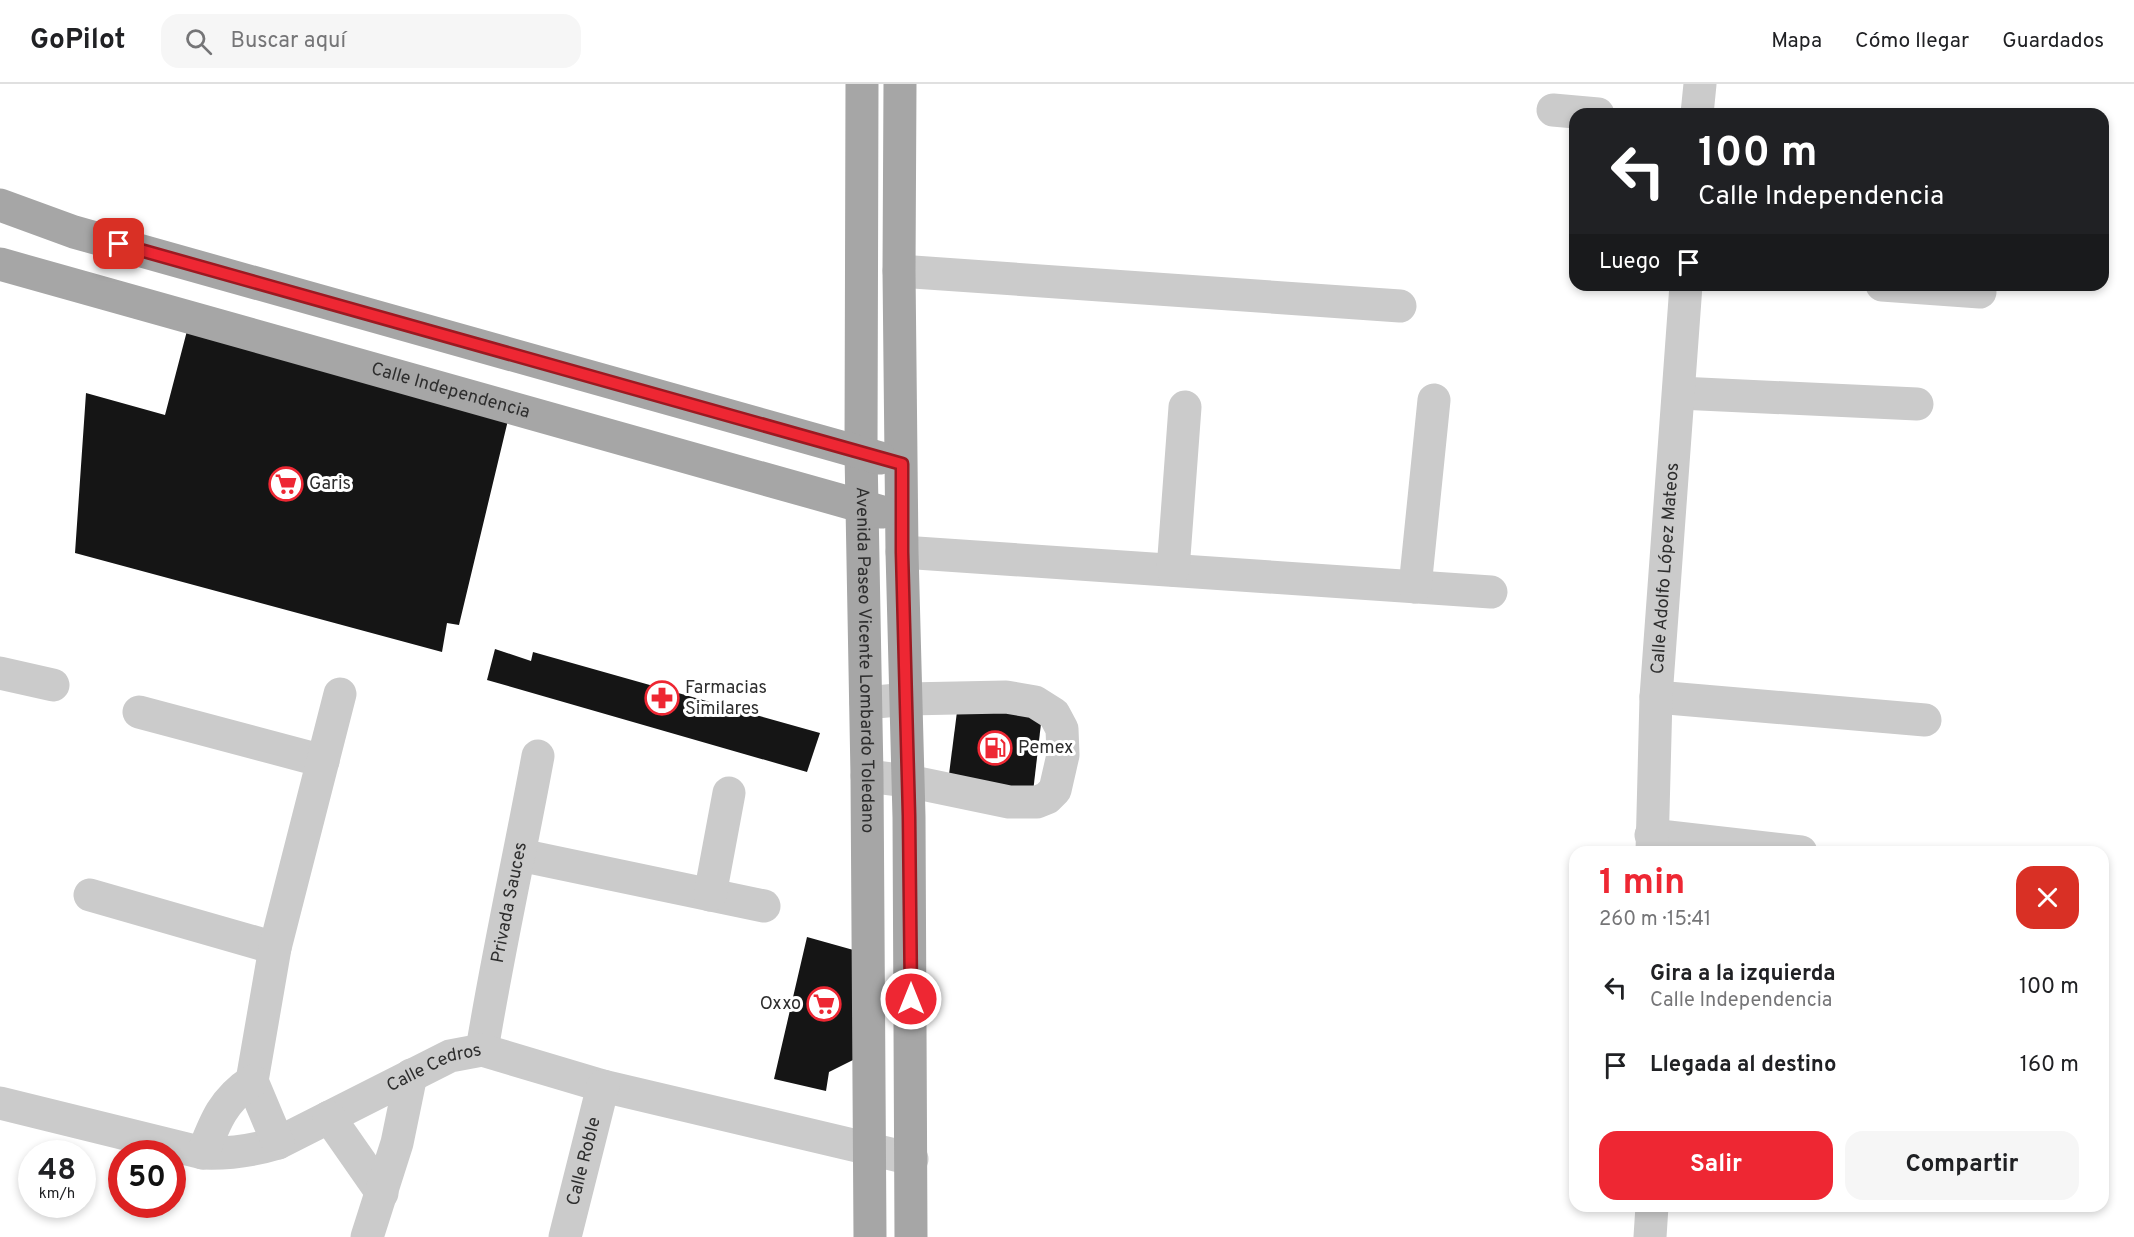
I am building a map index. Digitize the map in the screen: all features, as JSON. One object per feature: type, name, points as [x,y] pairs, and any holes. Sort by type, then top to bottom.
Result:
[{"type":"main road","name":"Avenida Paseo Vicente Lombardo Toledano","points":[[862,84],[861,453],[867,777],[870,1237]]},
{"type":"main road","points":[[900,84],[899,271],[902,552],[907,699],[911,1237]]},
{"type":"main road","points":[[0,205],[74,232],[902,464]]},
{"type":"main road","name":"Calle Independencia","points":[[0,264],[902,518]]},
{"type":"street","points":[[1698,108],[1700,84]]},
{"type":"street","points":[[1553,110],[1569,111]]},
{"type":"street","points":[[899,271],[1400,306]]},
{"type":"street","name":"Calle Adolfo López Mateos","points":[[1651,843],[1656,697],[1686,291]]},
{"type":"street","points":[[1966,291],[1980,292]]},
{"type":"street","points":[[1679,393],[1917,404]]},
{"type":"street","points":[[1415,587],[1434,400]]},
{"type":"street","points":[[1173,570],[1185,407]]},
{"type":"street","points":[[902,552],[1491,592]]},
{"type":"street","points":[[2,682],[53,685]]},
{"type":"street","points":[[278,1143],[252,1081],[275,948],[340,694]]},
{"type":"street","points":[[866,703],[907,699],[1006,697],[1035,702],[1054,714],[1062,729],[1063,755],[1055,790],[1047,798],[1037,802],[1009,802],[908,781],[867,777]]},
{"type":"street","points":[[1656,697],[1925,720]]},
{"type":"street","points":[[139,712],[323,761]]},
{"type":"street","name":"Privada Sauces","points":[[482,1050],[496,962],[520,855],[538,756]]},
{"type":"street","points":[[710,895],[729,793]]},
{"type":"street","points":[[1651,843],[1701,846]]},
{"type":"street","points":[[520,855],[764,906]]},
{"type":"street","points":[[90,895],[275,948]]},
{"type":"street","name":"Calle Cedros","points":[[0,1102],[203,1153],[228,1154],[252,1151],[278,1143],[450,1056],[482,1050],[603,1086],[912,1159]]},
{"type":"street","points":[[367,1237],[397,1143],[411,1075]]},
{"type":"street","points":[[203,1153],[214,1122],[227,1101],[252,1081]]},
{"type":"street","name":"Calle Roble","points":[[565,1237],[603,1086]]},
{"type":"street","points":[[329,1117],[382,1193]]},
{"type":"street","points":[[1650,1237],[1652,1212]]},
{"type":"building","name":"Garis","points":[[188,327],[509,416],[459,625],[447,623],[442,652],[75,553],[86,393],[165,415]]},
{"type":"building","points":[[495,649],[531,661],[533,652],[820,733],[807,772],[487,680]]},
{"type":"building","name":"Pemex","points":[[958,704],[1042,715],[1033,792],[948,782]]},
{"type":"building","name":"Oxxo","points":[[807,937],[857,951],[857,1058],[829,1072],[826,1091],[774,1079]]},
{"type":"place","name":"Garis","points":[[286,484]]},
{"type":"place","name":"Farmacias Similares","points":[[662,698]]},
{"type":"place","name":"Pemex","points":[[995,748]]},
{"type":"place","name":"Oxxo","points":[[824,1004]]},
{"type":"route","points":[[119,244],[902,464],[911,999]]}]
